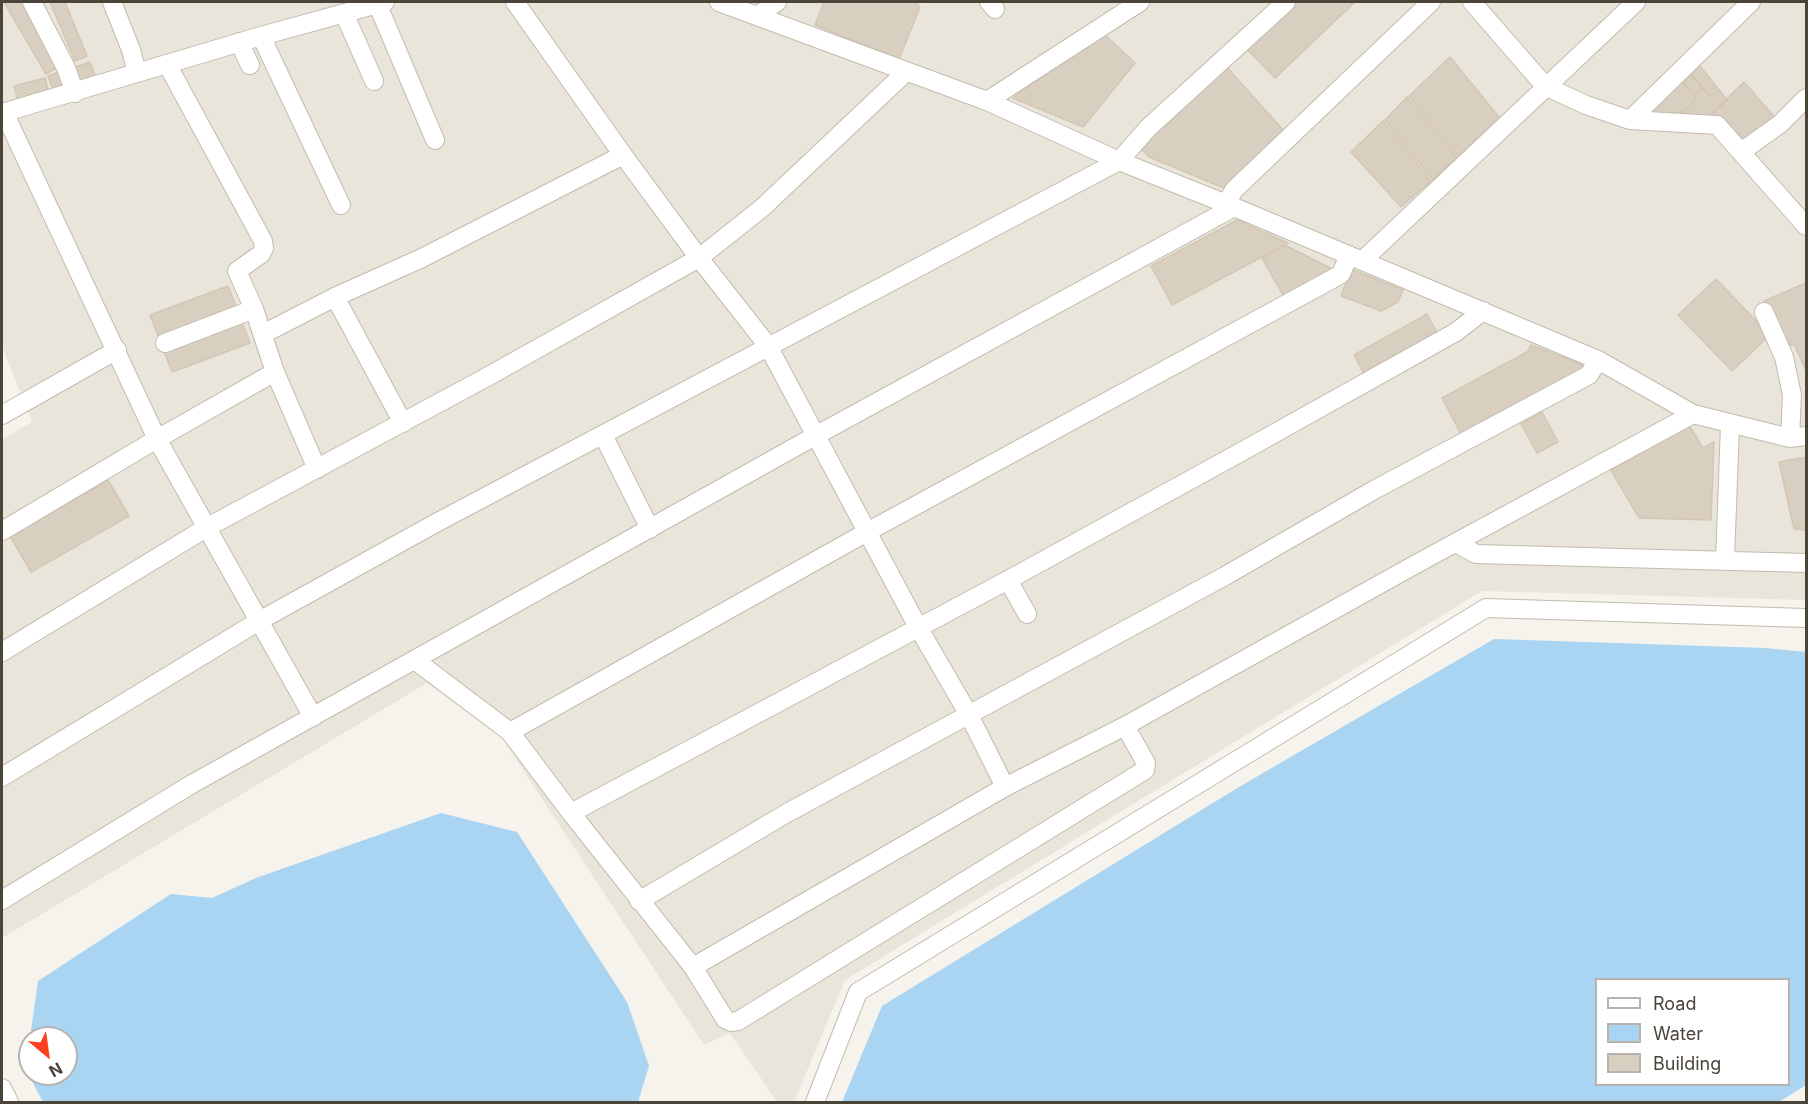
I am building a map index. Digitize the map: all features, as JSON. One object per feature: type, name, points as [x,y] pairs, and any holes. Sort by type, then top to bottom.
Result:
[{"type":"street","points":[[32,2],[66,68],[75,93]]},
{"type":"street","points":[[112,2],[137,73]]},
{"type":"street","points":[[313,717],[157,438],[3,113],[381,2],[435,140]]},
{"type":"street","points":[[515,2],[623,155],[768,346],[918,627],[969,715],[1005,787]]},
{"type":"street","points":[[719,2],[987,101],[1119,161],[1230,205],[1598,360],[1693,414],[1730,424],[1798,437],[1784,357],[1764,312]]},
{"type":"street","points":[[758,16],[777,2]]},
{"type":"street","points":[[2,777],[259,621],[434,524],[1119,161],[1148,128],[1286,2]]},
{"type":"street","points":[[2,900],[192,784],[1230,205],[1234,190],[1431,2]]},
{"type":"street","points":[[1472,2],[1545,86],[1586,105],[1630,120],[1717,125],[1804,218]]},
{"type":"street","points":[[510,732],[867,532],[1341,274],[1636,2]]},
{"type":"street","points":[[1630,120],[1751,2]]},
{"type":"street","points":[[987,101],[1134,3]]},
{"type":"street","points":[[345,13],[374,81]]},
{"type":"street","points":[[261,36],[341,205]]},
{"type":"street","points":[[239,42],[250,65]]},
{"type":"street","points":[[167,64],[263,242],[264,248],[261,254],[237,271],[254,309],[275,372],[317,469]]},
{"type":"street","points":[[2,652],[206,528],[403,423],[699,258],[762,208],[906,72]]},
{"type":"street","points":[[1741,152],[1780,124],[1806,98]]},
{"type":"street","points":[[262,334],[335,297],[422,258],[623,155]]},
{"type":"street","points":[[335,297],[403,423]]},
{"type":"street","points":[[165,343],[254,309]]},
{"type":"street","points":[[571,813],[1008,580],[1456,332],[1483,311]]},
{"type":"street","points":[[2,416],[117,350]]},
{"type":"street","points":[[639,901],[787,813],[1278,547],[1374,490],[1589,375],[1598,360]]},
{"type":"street","points":[[2,531],[157,438],[275,372]]},
{"type":"street","points":[[693,968],[1005,787],[1125,726],[1693,414]]},
{"type":"street","points":[[1725,561],[1730,424]]},
{"type":"street","points":[[603,435],[650,529]]},
{"type":"street","points":[[1456,543],[1476,554],[1806,563]]},
{"type":"street","points":[[1008,580],[1027,614]]},
{"type":"street","points":[[815,1102],[858,992],[1486,608],[1806,618]]},
{"type":"street","points":[[416,661],[510,732],[693,968],[725,1019],[731,1022],[738,1021],[1145,770],[1146,763],[1125,726]]},
{"type":"street","points":[[2,1088],[9,1102]]},
{"type":"shaded area","points":[[2,2],[1806,2],[1806,600],[1482,591],[845,980],[794,1102],[777,1102],[730,1033],[704,1045],[502,738],[427,683],[2,938],[2,439],[32,422],[2,346]]},
{"type":"water","points":[[1494,639],[1765,648],[1806,652],[1806,1085],[1779,1102],[842,1102],[882,1006],[1239,787]]},
{"type":"water","points":[[441,813],[517,832],[627,1002],[649,1066],[638,1102],[43,1102],[34,1086],[78,1086],[78,1026],[32,1026],[38,981],[171,894],[212,898],[256,878]]},
{"type":"building","points":[[4,2],[22,2],[60,66],[46,74]]},
{"type":"building","points":[[50,2],[65,2],[87,56],[75,61]]},
{"type":"building","points":[[824,2],[915,2],[920,7],[899,59],[815,25]]},
{"type":"building","points":[[1294,2],[1355,2],[1275,78],[1245,47]]},
{"type":"building","points":[[1101,31],[1135,63],[1083,127],[1013,98]]},
{"type":"building","points":[[1450,57],[1499,117],[1458,156],[1409,96]]},
{"type":"building","points":[[90,62],[97,80],[77,88],[70,69]]},
{"type":"building","points":[[1225,65],[1284,131],[1224,188],[1149,157],[1138,146]]},
{"type":"building","points":[[1700,66],[1719,90],[1710,97],[1691,73]]},
{"type":"building","points":[[62,71],[68,91],[55,96],[48,76]]},
{"type":"building","points":[[1690,74],[1702,88],[1694,95],[1682,81]]},
{"type":"building","points":[[45,78],[50,97],[19,105],[14,86]]},
{"type":"building","points":[[1680,80],[1697,99],[1674,119],[1636,118]]},
{"type":"building","points":[[1744,82],[1777,120],[1745,148],[1706,119]]},
{"type":"building","points":[[1703,88],[1710,97],[1719,90],[1727,100],[1706,119],[1674,119],[1697,99],[1694,96]]},
{"type":"building","points":[[1407,97],[1457,158],[1433,180],[1385,120]]},
{"type":"building","points":[[1383,121],[1431,181],[1401,207],[1351,152]]},
{"type":"building","points":[[1237,220],[1288,243],[1172,305],[1151,266]]},
{"type":"building","points":[[1285,245],[1332,269],[1284,297],[1262,258]]},
{"type":"building","points":[[1351,269],[1403,290],[1398,302],[1381,311],[1341,296]]},
{"type":"building","points":[[1716,279],[1770,335],[1732,371],[1678,315]]},
{"type":"building","points":[[1806,283],[1806,371],[1794,344],[1785,348],[1764,301]]},
{"type":"building","points":[[228,286],[238,312],[160,341],[150,315]]},
{"type":"building","points":[[1427,314],[1437,332],[1364,374],[1354,355]]},
{"type":"building","points":[[240,317],[250,343],[172,372],[162,346]]},
{"type":"building","points":[[1531,345],[1581,364],[1584,369],[1462,436],[1442,398],[1527,352]]},
{"type":"building","points":[[1542,412],[1558,442],[1537,453],[1521,424]]},
{"type":"building","points":[[1689,425],[1703,448],[1714,442],[1711,520],[1639,518],[1611,470]]},
{"type":"building","points":[[1806,457],[1806,530],[1794,529],[1779,462]]},
{"type":"building","points":[[108,480],[129,516],[31,572],[10,536]]}]
